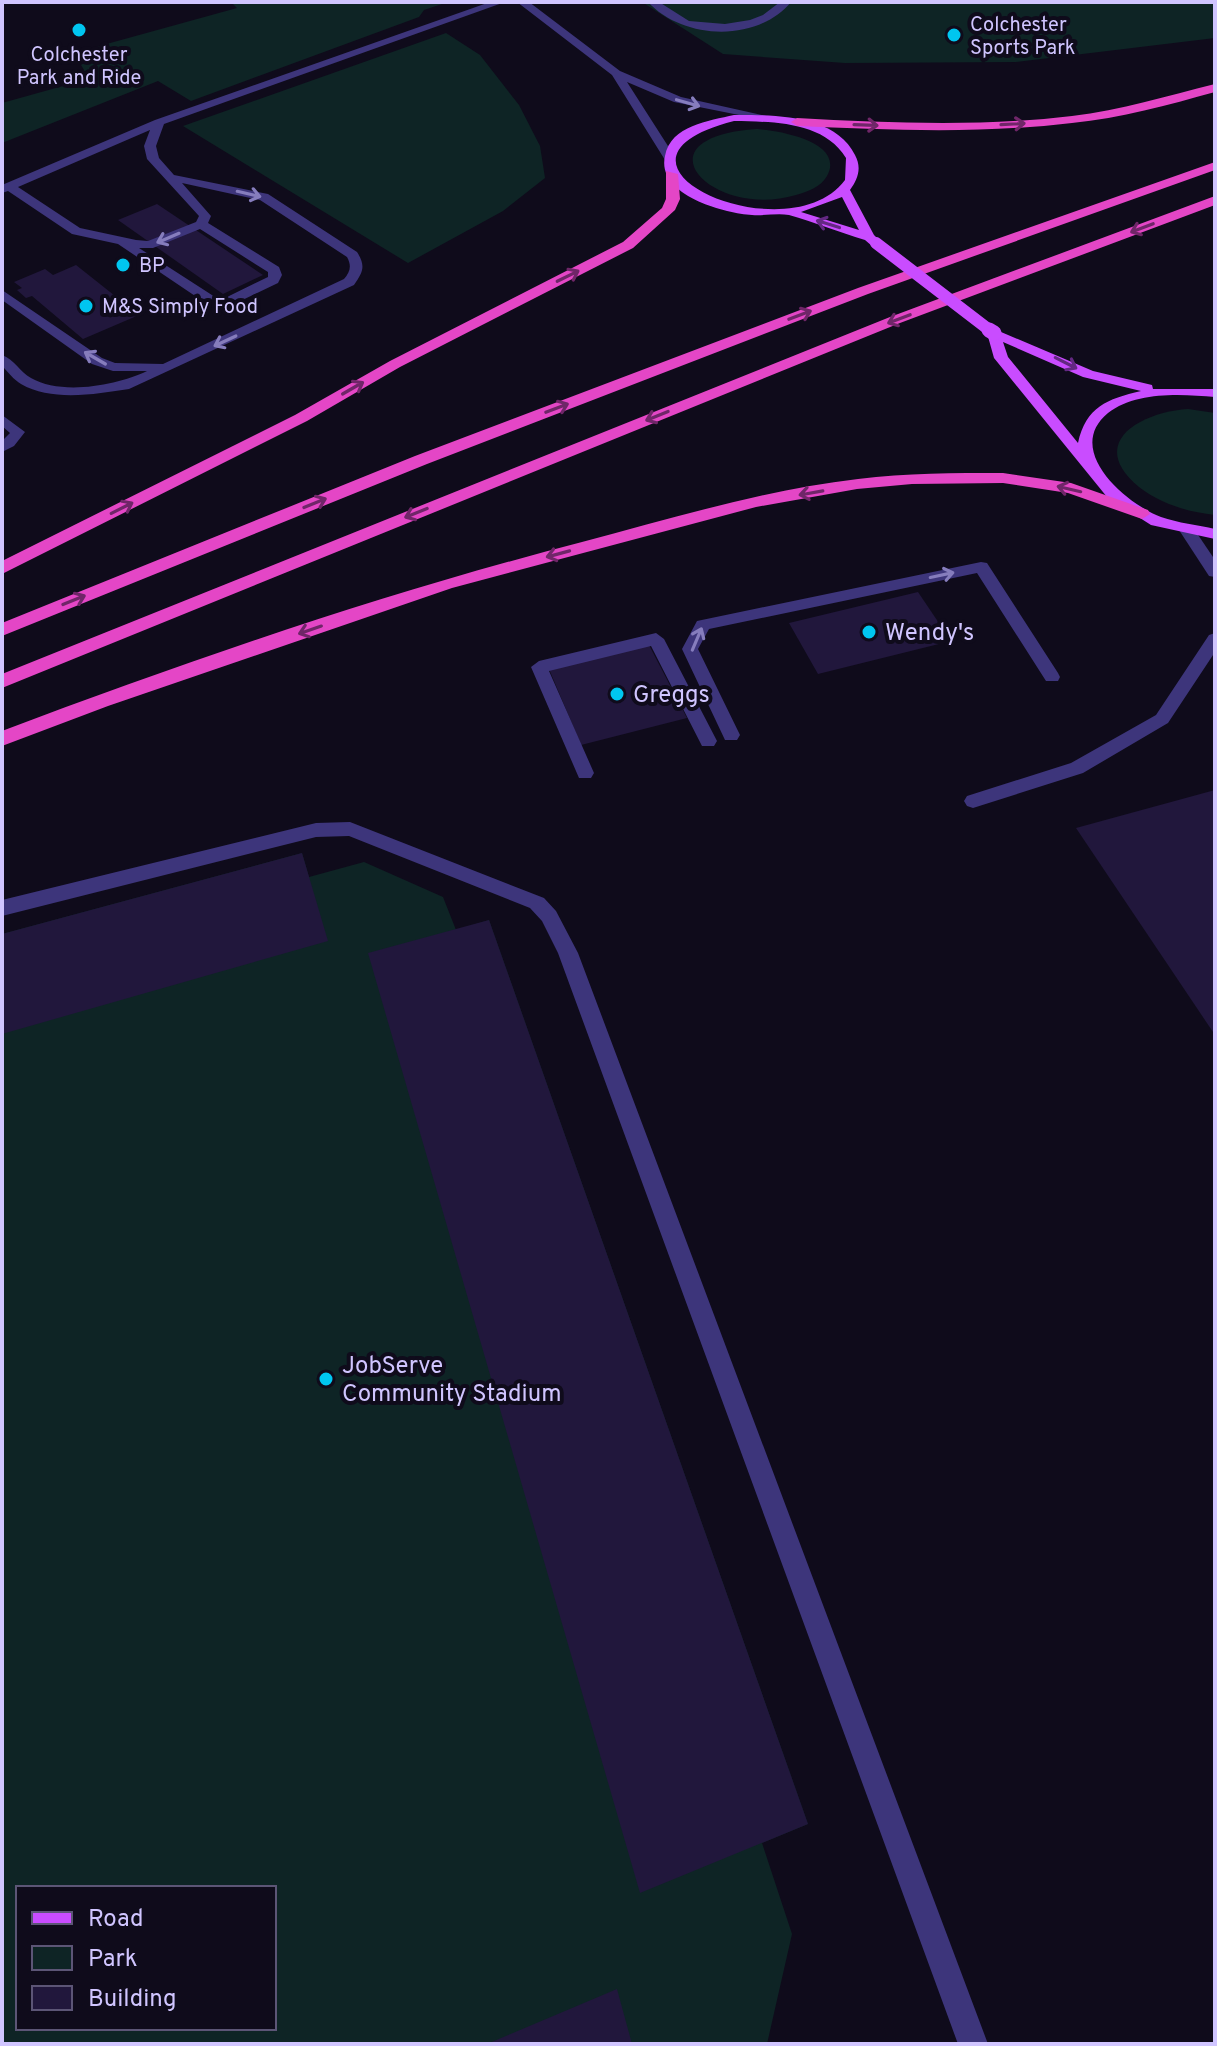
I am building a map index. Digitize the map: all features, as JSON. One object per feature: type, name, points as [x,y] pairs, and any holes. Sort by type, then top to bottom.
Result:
[{"type":"highway","points":[[797,122],[935,127],[1020,124],[1113,114],[1215,88]]},
{"type":"highway","points":[[2,630],[421,460],[863,291],[1215,166]]},
{"type":"highway","points":[[2,568],[301,418],[395,364],[628,245],[668,210],[673,199],[671,174]]},
{"type":"highway","points":[[2,681],[881,326],[1215,200]]},
{"type":"highway","points":[[2,739],[101,701],[447,583],[756,502],[857,484],[912,479],[1003,478],[1071,488],[1142,514]]},
{"type":"main road","points":[[734,118],[769,118],[821,129],[840,140],[851,152],[855,165],[853,178],[844,190],[821,204],[787,211],[758,212],[703,200],[683,188],[671,174],[669,157],[679,140],[702,126],[734,118]]},
{"type":"main road","points":[[844,190],[872,240]]},
{"type":"main road","points":[[787,211],[872,240],[994,333],[1083,372],[1121,384],[1215,393]]},
{"type":"main road","points":[[994,333],[1001,358],[1112,494],[1142,514],[1187,530],[1215,534]]},
{"type":"main road","points":[[1092,470],[1085,442],[1096,418],[1121,400],[1162,390]]},
{"type":"street","points":[[6,187],[159,122],[500,2]]},
{"type":"street","points":[[522,2],[616,73],[678,100],[769,118]]},
{"type":"street","points":[[653,2],[683,22],[699,26],[743,26],[772,15],[786,2]]},
{"type":"street","points":[[616,73],[669,157]]},
{"type":"street","points":[[6,187],[76,231],[149,245],[201,224],[205,216],[153,159],[150,146],[159,122]]},
{"type":"street","points":[[2,359],[26,381],[47,388],[89,391],[129,385],[349,282],[356,273],[357,263],[352,255],[264,197],[173,178]]},
{"type":"street","points":[[113,237],[212,301],[229,301],[273,280],[276,275],[274,270],[201,224]]},
{"type":"street","points":[[2,294],[97,361],[113,367],[170,367]]},
{"type":"street","points":[[2,419],[18,432],[2,447]]},
{"type":"street","points":[[1187,530],[1215,572]]},
{"type":"street","points":[[731,735],[690,649],[703,625],[981,567],[1052,677]]},
{"type":"street","points":[[585,773],[539,667],[656,639],[708,741]]},
{"type":"street","points":[[973,801],[1077,768],[1162,719],[1215,639]]},
{"type":"street","points":[[2,908],[316,830],[350,829],[537,903],[549,916],[568,953],[973,2044]]},
{"type":"green space","points":[[231,2],[448,2],[424,10],[419,17],[191,101],[158,81],[2,143],[2,103],[76,80],[84,70],[74,53],[237,8]]},
{"type":"green space","name":"Colchester Sports Park","points":[[642,2],[1215,2],[1215,38],[1016,62],[845,63],[723,54]]},
{"type":"green space","points":[[446,33],[480,55],[519,105],[540,146],[545,178],[503,211],[408,263],[183,126]]},
{"type":"green space","points":[[756,129],[792,135],[818,146],[827,154],[830,164],[827,176],[805,192],[765,200],[737,196],[714,187],[699,175],[693,160],[699,147],[719,135]]},
{"type":"green space","points":[[1188,409],[1215,413],[1215,515],[1175,506],[1147,493],[1124,471],[1117,456],[1119,443],[1126,432],[1138,423],[1170,411]]},
{"type":"green space","name":"JobServe Community Stadium","points":[[302,853],[309,877],[364,862],[443,897],[456,930],[489,920],[808,1824],[762,1843],[792,1934],[767,2044],[2,2044],[2,934]]},
{"type":"building","points":[[157,204],[263,275],[223,294],[118,220]]},
{"type":"building","name":"M&S Simply Food","points":[[76,265],[139,315],[83,339],[32,296],[26,298],[17,290],[22,288],[14,282],[45,269],[53,275]]},
{"type":"building","name":"Wendy's","points":[[918,592],[951,641],[818,674],[789,623]]},
{"type":"building","name":"Greggs","points":[[649,645],[687,718],[581,745],[549,669]]},
{"type":"building","points":[[1215,790],[1215,1035],[1076,828]]},
{"type":"building","points":[[302,853],[328,941],[2,1034],[2,934]]},
{"type":"building","points":[[489,920],[808,1824],[640,1893],[368,953]]},
{"type":"building","points":[[617,1989],[632,2044],[487,2044]]},
{"type":"place","name":"Colchester Park and Ride","points":[[79,30]]},
{"type":"place","name":"Colchester Sports Park","points":[[954,35]]},
{"type":"place","name":"BP","points":[[123,265]]},
{"type":"place","name":"M&S Simply Food","points":[[86,306]]},
{"type":"place","name":"Wendy's","points":[[869,632]]},
{"type":"place","name":"Greggs","points":[[617,694]]},
{"type":"place","name":"JobServe Community Stadium","points":[[326,1379]]}]
